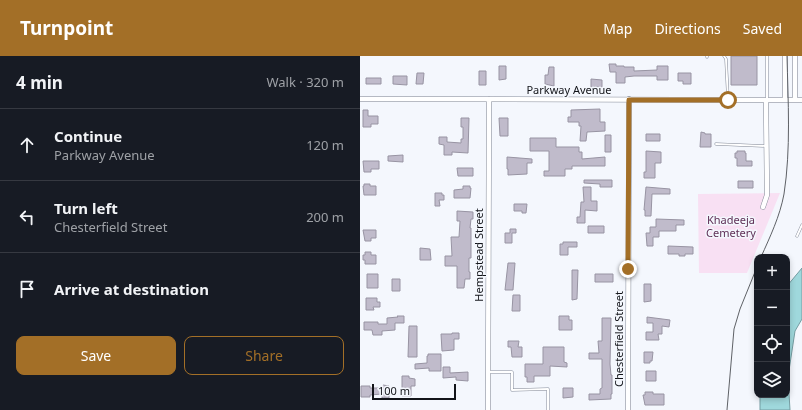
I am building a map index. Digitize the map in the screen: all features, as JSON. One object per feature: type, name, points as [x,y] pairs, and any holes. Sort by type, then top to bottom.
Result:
[{"type":"street","points":[[785,56],[785,100]]},
{"type":"street","points":[[795,56],[795,100]]},
{"type":"street","name":"Parkway Avenue","points":[[360,99],[802,100]]},
{"type":"street","name":"Hempstead Street","points":[[488,99],[488,410]]},
{"type":"street","name":"Chesterfield Street","points":[[628,410],[629,100]]},
{"type":"street","points":[[763,207],[767,195],[766,100]]},
{"type":"lane","points":[[724,56],[726,59],[728,100]]},
{"type":"lane","points":[[766,100],[767,56]]},
{"type":"lane","points":[[716,144],[766,146]]},
{"type":"lane","points":[[797,236],[802,225]]},
{"type":"lane","points":[[488,372],[512,372],[512,390],[548,389],[548,410]]},
{"type":"green space","name":"Khadeeja Cemetery","points":[[780,193],[747,273],[699,273],[698,194]]},
{"type":"water","points":[[802,268],[802,319],[795,331],[790,364],[790,290],[790,282]]},
{"type":"water","points":[[760,398],[789,398],[790,410],[760,410]]},
{"type":"building","points":[[731,56],[757,56],[757,85],[731,85]]},
{"type":"building","points":[[609,64],[634,67],[634,71],[657,70],[657,66],[668,66],[668,80],[657,80],[657,76],[634,76],[625,77],[625,83],[616,83],[616,72],[610,72]]},
{"type":"building","points":[[499,66],[506,66],[506,79],[499,80]]},
{"type":"building","points":[[549,67],[554,67],[554,86],[545,84],[545,75],[548,75]]},
{"type":"building","points":[[479,71],[486,71],[486,85],[479,85]]},
{"type":"building","points":[[417,73],[424,73],[423,84],[416,84]]},
{"type":"building","points":[[678,73],[691,73],[691,84],[683,84],[683,81],[678,81]]},
{"type":"building","points":[[393,76],[407,76],[407,85],[393,84]]},
{"type":"building","points":[[366,78],[381,78],[381,84],[366,84]]},
{"type":"building","points":[[591,79],[602,80],[602,87],[591,87]]},
{"type":"building","points":[[600,109],[600,122],[605,122],[605,131],[587,132],[586,141],[580,141],[581,126],[579,126],[579,122],[568,122],[568,117],[571,117],[571,110]]},
{"type":"building","points":[[363,110],[368,110],[368,116],[378,116],[378,124],[371,124],[371,127],[363,127]]},
{"type":"building","points":[[461,118],[469,118],[468,153],[452,152],[452,155],[444,155],[444,145],[439,144],[439,137],[447,137],[447,142],[461,143],[461,139],[463,139],[463,127],[461,127]]},
{"type":"building","points":[[499,118],[508,118],[508,136],[500,136]]},
{"type":"building","points":[[701,132],[711,134],[711,147],[700,147]]},
{"type":"building","points":[[646,134],[660,134],[660,141],[646,141]]},
{"type":"building","points":[[605,135],[611,135],[611,152],[605,152]]},
{"type":"building","points":[[530,138],[556,138],[556,147],[579,147],[579,152],[582,152],[582,159],[605,157],[605,166],[572,166],[572,169],[565,169],[565,176],[544,176],[544,171],[549,171],[549,151],[530,151]]},
{"type":"building","points":[[646,151],[661,152],[661,163],[655,163],[655,178],[644,178],[644,172],[646,172]]},
{"type":"building","points":[[737,151],[745,151],[746,161],[752,161],[752,166],[737,166],[737,158],[735,158],[735,153],[737,153]]},
{"type":"building","points":[[403,155],[403,162],[388,161],[388,156]]},
{"type":"building","points":[[507,157],[532,159],[532,163],[527,163],[527,174],[508,175]]},
{"type":"building","points":[[363,161],[379,161],[379,169],[371,169],[371,172],[364,172]]},
{"type":"building","points":[[457,168],[473,168],[473,176],[458,176]]},
{"type":"building","points":[[584,180],[612,180],[612,187],[600,187],[600,184],[584,183]]},
{"type":"building","points":[[738,181],[753,181],[753,188],[738,188]]},
{"type":"building","points":[[364,184],[376,186],[376,195],[364,195]]},
{"type":"building","points":[[463,186],[470,186],[470,198],[454,198],[454,190],[463,189]]},
{"type":"building","points":[[583,187],[591,187],[591,201],[597,201],[597,211],[585,210],[585,223],[577,223],[577,217],[580,217],[581,202],[584,202]]},
{"type":"building","points":[[646,187],[670,189],[670,194],[652,194],[651,216],[645,216],[644,210]]},
{"type":"building","points":[[435,193],[442,193],[442,195],[444,195],[444,200],[439,200],[440,206],[435,206]]},
{"type":"building","points":[[514,204],[527,204],[526,213],[522,213],[522,211],[514,211]]},
{"type":"building","points":[[457,211],[473,212],[473,219],[471,219],[470,228],[470,279],[465,279],[464,288],[457,288],[457,266],[445,266],[445,256],[452,256],[451,237],[459,237],[460,221],[457,221]]},
{"type":"building","points":[[656,219],[684,220],[684,225],[676,225],[676,231],[659,231],[659,237],[653,237],[653,246],[647,246],[646,233],[650,233],[650,227],[656,227]]},
{"type":"building","points":[[588,226],[604,226],[604,233],[588,233]]},
{"type":"building","points":[[510,229],[516,229],[516,233],[512,233],[512,243],[505,243],[505,233],[510,233]]},
{"type":"building","points":[[363,230],[376,230],[376,238],[371,238],[371,241],[365,241]]},
{"type":"building","points":[[563,242],[577,242],[577,247],[568,247],[568,255],[560,255],[560,244],[563,244]]},
{"type":"building","points":[[668,246],[693,247],[693,254],[679,256],[679,254],[668,254]]},
{"type":"building","points":[[420,248],[430,249],[431,260],[420,260]]},
{"type":"building","points":[[365,252],[371,252],[371,255],[376,255],[376,264],[365,264],[363,255],[365,255]]},
{"type":"building","points":[[508,263],[515,263],[513,290],[505,290]]},
{"type":"building","points":[[572,270],[578,270],[577,299],[572,300]]},
{"type":"building","points":[[367,274],[378,274],[378,288],[367,288]]},
{"type":"building","points":[[595,274],[613,274],[613,282],[595,282]]},
{"type":"building","points":[[392,279],[400,279],[400,291],[392,291]]},
{"type":"building","points":[[644,284],[651,284],[651,301],[644,302]]},
{"type":"building","points":[[513,295],[520,295],[520,311],[512,311]]},
{"type":"building","points":[[366,298],[377,298],[377,302],[380,302],[380,307],[373,307],[374,310],[366,310]]},
{"type":"building","points":[[397,316],[404,316],[404,323],[395,323],[395,330],[382,331],[382,335],[373,335],[372,330],[364,330],[364,322],[378,322],[378,324],[387,324],[387,318],[398,317]]},
{"type":"building","points":[[559,316],[569,316],[569,320],[572,320],[572,330],[559,330]]},
{"type":"building","points":[[647,317],[670,320],[669,327],[662,326],[662,334],[658,334],[659,340],[646,340],[646,332],[653,332],[653,323],[647,323]]},
{"type":"building","points":[[602,318],[611,318],[610,364],[612,375],[612,394],[611,399],[589,400],[589,394],[600,394],[600,389],[602,388],[602,359],[589,359],[589,353],[599,353],[598,341],[602,341]]},
{"type":"building","points":[[409,326],[417,326],[417,357],[408,357]]},
{"type":"building","points":[[459,333],[459,339],[454,339],[454,350],[442,351],[441,334]]},
{"type":"building","points":[[508,341],[519,341],[518,347],[522,347],[522,357],[512,357],[511,347],[508,347]]},
{"type":"building","points":[[543,347],[564,347],[564,362],[567,363],[567,367],[550,366],[550,376],[534,376],[534,382],[527,382],[527,377],[525,377],[525,364],[543,364]]},
{"type":"building","points":[[644,352],[653,352],[652,361],[650,361],[650,363],[644,363]]},
{"type":"building","points":[[428,354],[441,354],[441,371],[429,371],[429,368],[415,369],[415,364],[427,363]]},
{"type":"building","points":[[443,367],[450,367],[450,373],[468,372],[468,381],[456,380],[456,377],[443,378]]},
{"type":"building","points":[[646,371],[656,371],[656,381],[646,381]]},
{"type":"building","points":[[402,376],[409,376],[409,378],[415,379],[415,386],[411,386],[411,396],[402,396]]},
{"type":"building","points":[[383,385],[389,386],[389,398],[382,398],[382,394],[370,395],[370,397],[361,397],[361,386],[382,388]]},
{"type":"building","points":[[563,388],[573,388],[573,397],[563,398]]},
{"type":"building","points":[[645,392],[664,394],[664,405],[645,405],[643,395],[645,395]]},
{"type":"tram line","points":[[762,254],[777,218],[784,194],[788,160],[787,56]]},
{"type":"tram line","points":[[727,410],[734,329],[740,309],[754,274]]},
{"type":"route","points":[[628,269],[629,100],[728,100]]}]
